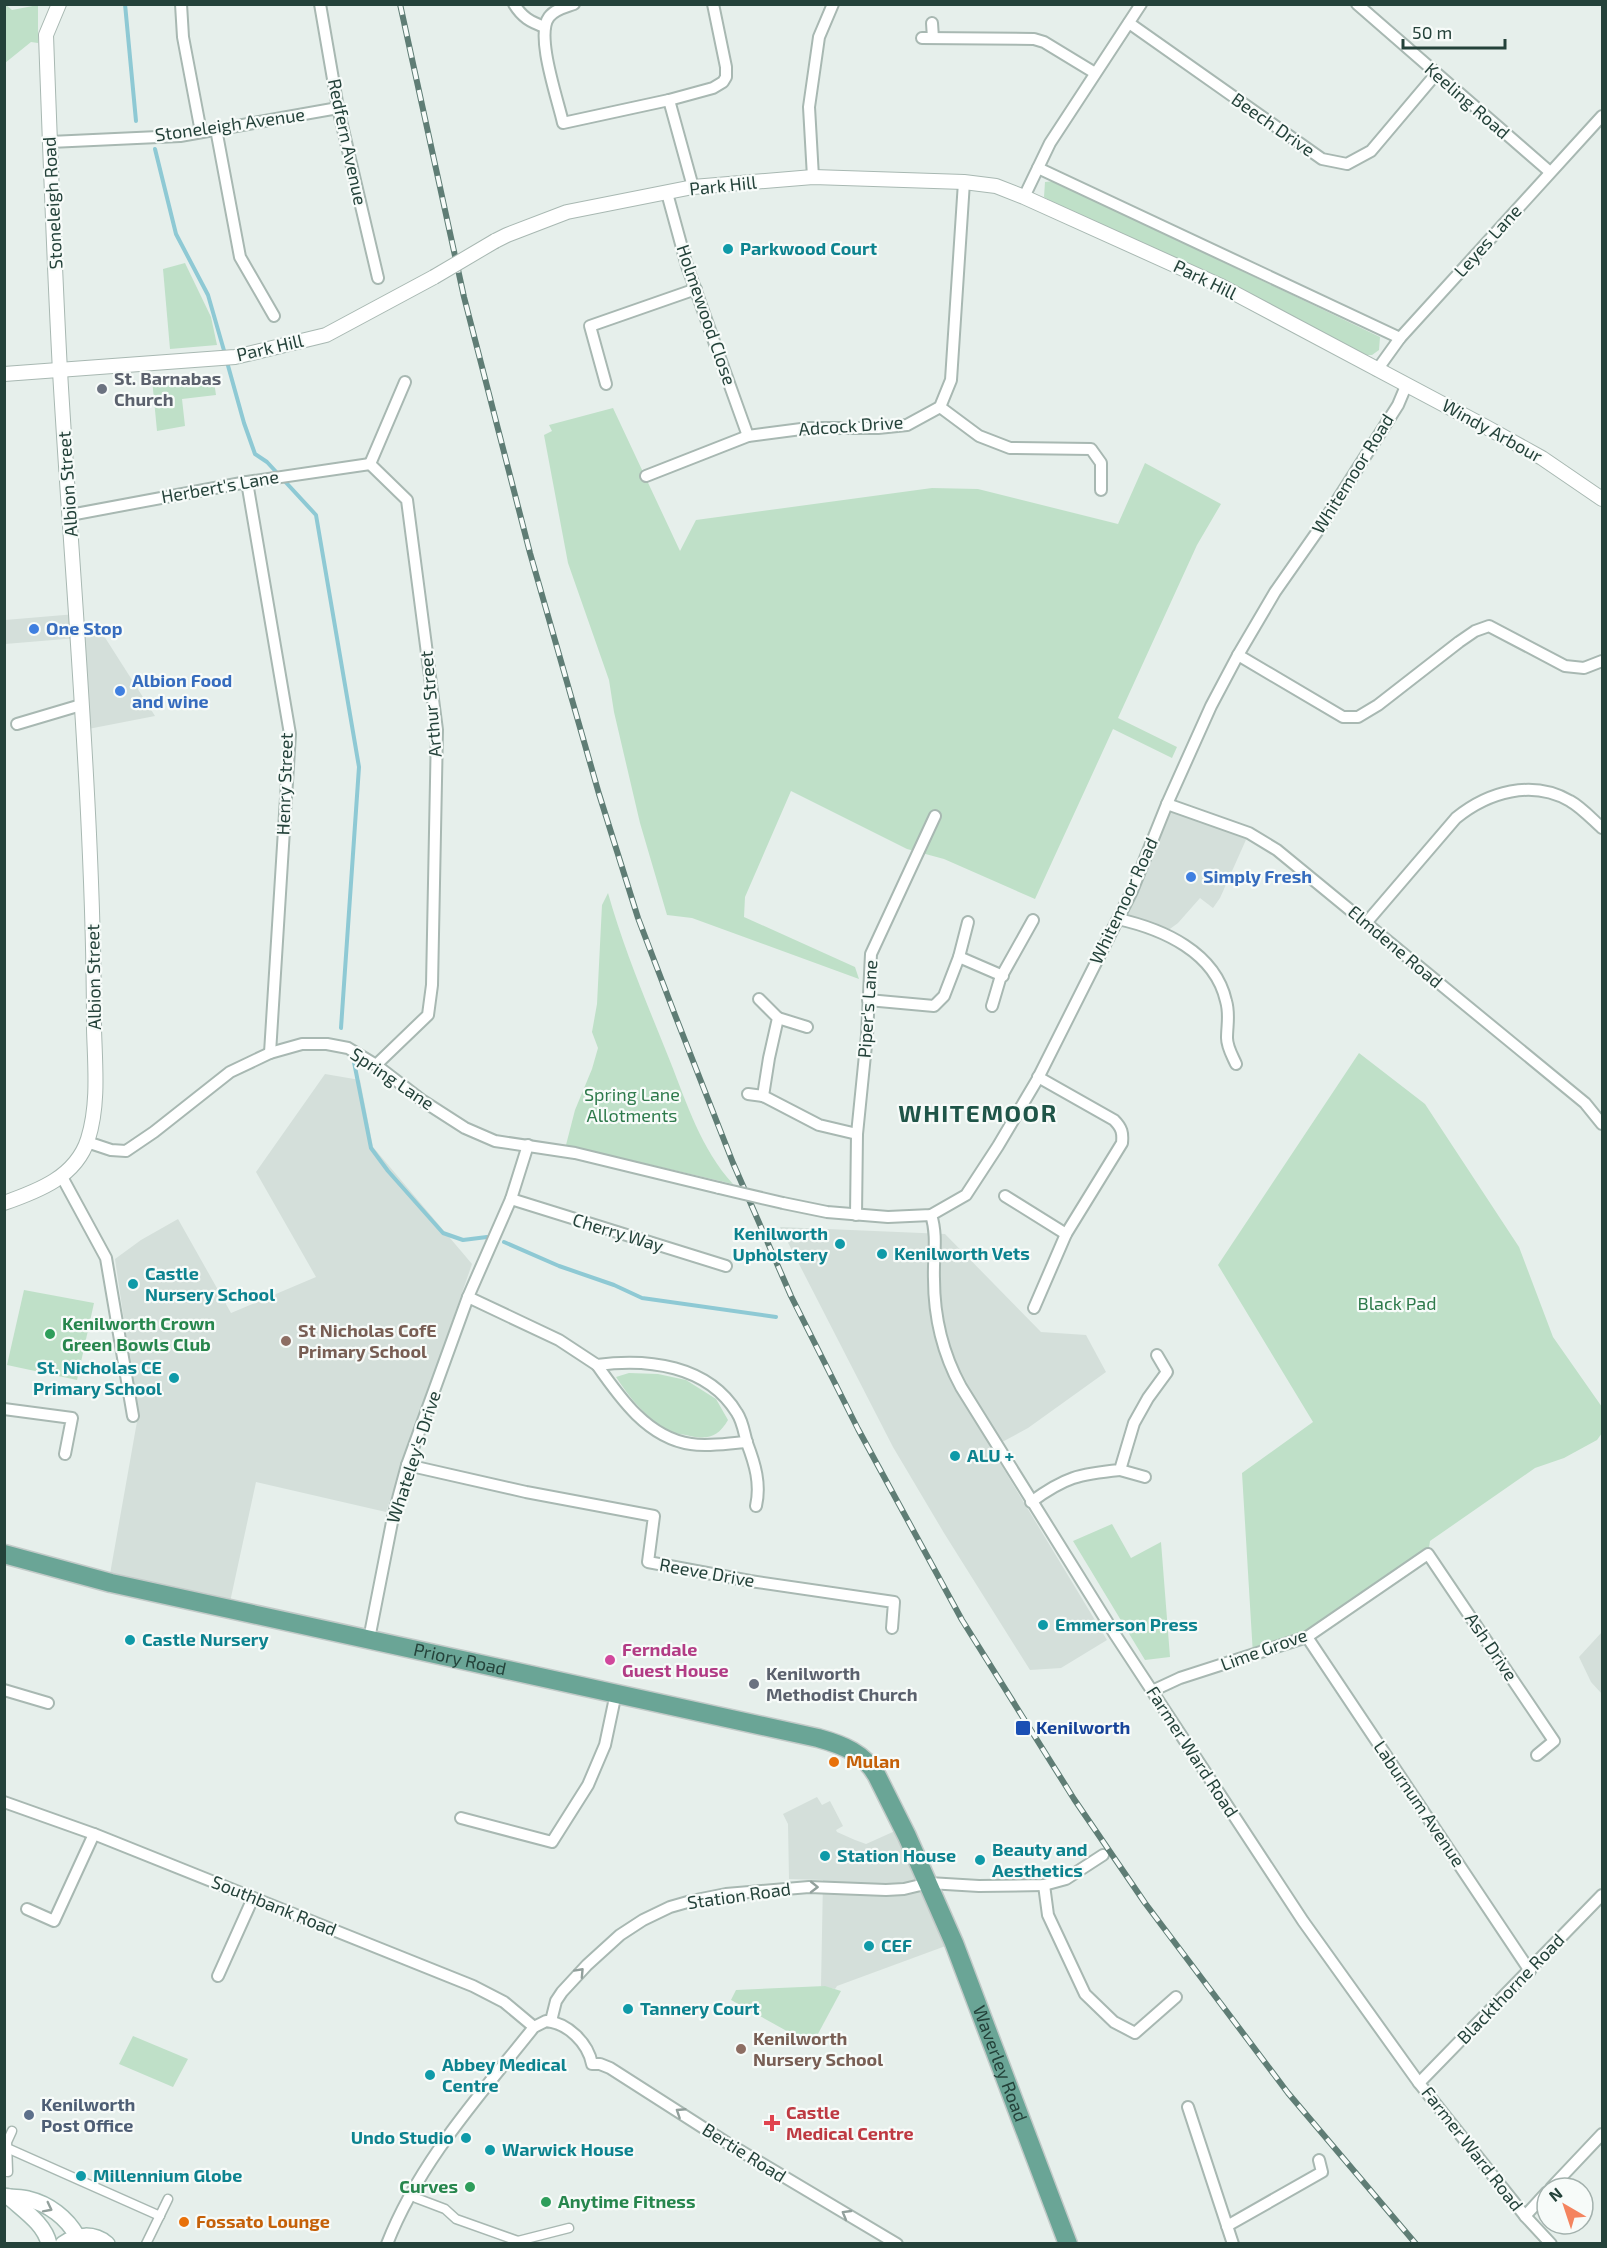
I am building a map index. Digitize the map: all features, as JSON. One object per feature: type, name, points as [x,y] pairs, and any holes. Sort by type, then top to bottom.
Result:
[{"type":"main road","name":"Priory Road","points":[[4,1554],[105,1582],[837,1743],[854,1750],[869,1764],[889,1800]]},
{"type":"main road","name":"Waverley Road","points":[[889,1800],[929,1883],[967,1974],[1068,2244]]},
{"type":"main road","points":[[7,2197],[28,2199],[58,2213],[71,2225],[77,2236]]},
{"type":"main road","points":[[7,2197],[34,2220],[48,2237],[49,2244]]},
{"type":"main road","points":[[63,2244],[77,2236],[95,2237],[106,2243]]},
{"type":"street","name":"Stoneleigh Road","points":[[59,4],[46,35],[60,371]]},
{"type":"street","points":[[181,4],[183,37],[201,132]]},
{"type":"street","name":"Redfern Avenue","points":[[320,4],[338,108],[378,278]]},
{"type":"street","points":[[514,4],[521,15],[530,22],[545,27]]},
{"type":"street","points":[[574,4],[563,7],[550,16],[545,27],[544,43],[563,123],[669,100],[713,88],[723,82],[726,77],[722,45],[713,4]]},
{"type":"street","points":[[813,177],[809,107],[819,37],[833,4]]},
{"type":"street","points":[[1024,197],[1050,143],[1141,4]]},
{"type":"street","name":"Keeling Road","points":[[1357,4],[1550,172]]},
{"type":"street","points":[[932,23],[927,38],[1034,39],[1044,42],[1095,73]]},
{"type":"street","name":"Beech Drive","points":[[1129,23],[1322,159],[1347,164],[1371,151],[1436,74]]},
{"type":"street","points":[[669,100],[693,187]]},
{"type":"street","name":"Stoneleigh Avenue","points":[[50,142],[180,136],[338,108]]},
{"type":"street","name":"Leyes Lane","points":[[1377,370],[1400,338],[1602,116]]},
{"type":"street","points":[[216,129],[240,257],[274,316]]},
{"type":"street","name":"Park Hill","points":[[1038,168],[1400,338]]},
{"type":"street","name":"Park Hill","points":[[4,374],[235,357],[326,335],[434,277],[495,241],[567,212],[667,194],[693,187],[813,177],[964,182],[996,186],[1221,286],[1377,370]]},
{"type":"street","points":[[964,182],[951,380],[940,407],[979,436],[1010,448],[1090,449],[1101,463],[1101,490]]},
{"type":"street","name":"Holmewood Close","points":[[667,194],[687,266],[748,436]]},
{"type":"street","points":[[606,384],[590,326],[696,289]]},
{"type":"street","name":"Windy Arbour","points":[[1377,370],[1542,458],[1602,499]]},
{"type":"street","name":"Albion Street","points":[[4,1203],[47,1187],[62,1177],[87,1142],[93,1119],[95,1085],[94,936],[60,371]]},
{"type":"street","points":[[370,464],[405,382]]},
{"type":"street","name":"Whitemoor Road","points":[[719,1188],[827,1212],[888,1217],[931,1215],[966,1195],[1038,1077],[1118,919],[1211,706],[1238,655],[1275,592],[1317,532],[1398,405],[1406,386]]},
{"type":"street","name":"Adcock Drive","points":[[646,476],[748,436],[809,428],[878,428],[907,425],[940,407]]},
{"type":"street","name":"Herbert's Lane","points":[[70,515],[247,482],[370,464]]},
{"type":"street","name":"Arthur Street","points":[[370,464],[407,500],[437,730],[432,985],[428,1014],[376,1065]]},
{"type":"street","name":"Henry Street","points":[[247,482],[290,734],[270,1053]]},
{"type":"street","points":[[1238,655],[1342,717],[1358,717],[1378,705],[1459,642],[1475,631],[1489,626],[1565,666],[1584,669],[1602,661]]},
{"type":"street","points":[[16,724],[81,705]]},
{"type":"street","points":[[1366,922],[1456,818],[1473,804],[1500,793],[1525,789],[1545,792],[1570,801],[1602,828]]},
{"type":"street","name":"Elmdene Road","points":[[1167,804],[1249,833],[1277,850],[1585,1103],[1602,1124]]},
{"type":"street","name":"Piper's Lane","points":[[856,1215],[857,1134],[872,954],[935,816]]},
{"type":"street","points":[[1118,919],[1163,934],[1189,947],[1208,963],[1219,980],[1226,1000],[1229,1019],[1227,1039],[1236,1064]]},
{"type":"street","points":[[992,1006],[1003,976],[1033,920]]},
{"type":"street","points":[[868,1000],[934,1006],[944,996],[959,957],[968,922]]},
{"type":"street","points":[[959,957],[1003,976]]},
{"type":"street","points":[[759,999],[778,1018],[807,1027]]},
{"type":"street","points":[[763,1096],[778,1018]]},
{"type":"street","name":"Spring Lane","points":[[87,1142],[111,1150],[126,1151],[154,1132],[230,1072],[270,1053],[302,1044],[327,1044],[348,1048],[465,1128],[495,1142],[528,1145],[575,1154],[719,1188]]},
{"type":"street","points":[[1034,1308],[1066,1234],[1122,1143],[1123,1134],[1120,1126],[1114,1120],[1038,1077]]},
{"type":"street","points":[[748,1094],[763,1096],[819,1125],[857,1134]]},
{"type":"street","name":"Whateley's Drive","points":[[369,1639],[393,1516],[407,1465],[468,1297],[511,1199],[528,1145]]},
{"type":"street","points":[[62,1177],[106,1258],[133,1416]]},
{"type":"street","points":[[1005,1196],[1066,1234]]},
{"type":"street","name":"Cherry Way","points":[[511,1199],[726,1266]]},
{"type":"street","name":"Farmer Ward Road","points":[[931,1215],[935,1228],[934,1297],[940,1336],[961,1387],[1031,1502],[1152,1691],[1303,1921],[1419,2083],[1525,2216],[1551,2244]]},
{"type":"street","points":[[468,1297],[559,1340],[597,1365],[632,1411],[653,1428],[674,1440],[691,1444],[747,1442]]},
{"type":"street","points":[[1120,1470],[1134,1423],[1148,1398],[1171,1374],[1157,1355]]},
{"type":"street","points":[[597,1365],[617,1362],[657,1364],[681,1369],[703,1379],[722,1394],[737,1412],[753,1458],[757,1476],[756,1506]]},
{"type":"street","points":[[4,1409],[72,1418],[65,1454]]},
{"type":"street","name":"Reeve Drive","points":[[407,1465],[526,1492],[654,1515],[648,1562],[750,1581],[894,1602],[892,1628]]},
{"type":"street","points":[[1031,1502],[1056,1483],[1071,1478],[1120,1470],[1145,1477]]},
{"type":"street","name":"Lime Grove","points":[[1152,1691],[1180,1678],[1307,1637],[1428,1554]]},
{"type":"street","name":"Ash Drive","points":[[1428,1554],[1558,1738],[1537,1755]]},
{"type":"street","name":"Laburnum Avenue","points":[[1307,1637],[1530,1971]]},
{"type":"street","points":[[4,1690],[48,1703]]},
{"type":"street","points":[[461,1818],[552,1842],[588,1785],[605,1745],[616,1693]]},
{"type":"street","name":"Southbank Road","points":[[4,1802],[94,1834],[472,1986],[504,2002],[534,2027]]},
{"type":"street","points":[[27,1909],[54,1921],[94,1834]]},
{"type":"street","name":"Station Road","points":[[551,2021],[556,2001],[587,1965],[620,1935],[643,1920],[670,1907],[726,1894],[809,1887],[904,1889],[929,1883],[979,1886],[1044,1885],[1066,1879],[1103,1855]]},
{"type":"street","points":[[1044,1885],[1048,1915],[1085,1994],[1114,2022],[1135,2033],[1176,1997]]},
{"type":"street","name":"Blackthorne Road","points":[[1419,2083],[1602,1895]]},
{"type":"street","points":[[218,1977],[253,1898]]},
{"type":"street","points":[[387,2244],[410,2195],[434,2155],[534,2027],[542,2022],[551,2021]]},
{"type":"street","name":"Bertie Road","points":[[551,2021],[564,2027],[583,2043],[590,2054],[592,2064],[610,2068],[724,2141],[897,2244]]},
{"type":"street","points":[[1188,2107],[1233,2244]]},
{"type":"street","points":[[8,2172],[7,2142],[12,2131]]},
{"type":"street","points":[[1562,2176],[1602,2134]]},
{"type":"street","points":[[7,2148],[160,2216]]},
{"type":"street","points":[[1227,2226],[1322,2172],[1319,2160]]},
{"type":"street","points":[[416,2198],[445,2208],[456,2219],[518,2242],[569,2228]]},
{"type":"street","points":[[146,2244],[168,2199]]},
{"type":"street","points":[[1525,2216],[1535,2205]]},
{"type":"shaded area","points":[[76,614],[77,627],[97,625],[155,716],[83,730],[77,638],[5,644],[5,620]]},
{"type":"shaded area","points":[[1167,804],[1249,833],[1220,898],[1213,908],[1200,898],[1178,923],[1163,934],[1118,919]]},
{"type":"shaded area","name":"St Nicholas CofE Primary School","points":[[325,1074],[360,1080],[373,1147],[472,1264],[386,1512],[256,1482],[230,1602],[110,1574],[138,1416],[115,1259],[141,1240],[178,1219],[231,1313],[316,1277],[256,1172]]},
{"type":"shaded area","points":[[780,1227],[945,1234],[1041,1332],[1086,1335],[1106,1372],[1028,1428],[991,1448],[1107,1640],[1061,1668],[1030,1670],[893,1447]]},
{"type":"shaded area","points":[[1602,1632],[1602,1694],[1591,1682],[1579,1657]]},
{"type":"shaded area","points":[[817,1797],[822,1805],[830,1801],[843,1826],[836,1830],[837,1832],[855,1840],[866,1844],[895,1831],[951,1944],[837,1986],[835,1989],[821,1986],[823,1880],[789,1879],[788,1824],[783,1814]]},
{"type":"green space","points":[[5,4],[12,10],[38,5],[38,43],[31,42],[5,63]]},
{"type":"green space","points":[[1054,181],[1380,337],[1379,350],[1372,355],[1365,355],[1221,281],[1056,204],[1044,197],[1045,182]]},
{"type":"green space","points":[[185,263],[211,317],[217,345],[170,349],[163,269]]},
{"type":"green space","points":[[213,375],[216,395],[182,399],[185,426],[157,431],[152,379]]},
{"type":"green space","points":[[613,408],[680,551],[696,520],[932,488],[978,489],[1118,524],[1145,463],[1221,504],[1197,545],[1118,718],[1177,747],[1172,758],[1113,729],[1035,899],[944,859],[907,849],[791,791],[745,897],[744,917],[855,967],[859,979],[692,918],[667,915],[640,823],[614,712],[609,680],[568,563],[544,435],[552,431],[549,425]]},
{"type":"green space","name":"Spring Lane Allotments","points":[[608,893],[629,957],[689,1110],[703,1141],[733,1184],[566,1145],[575,1110],[598,1048],[592,1032],[597,1004],[602,905]]},
{"type":"green space","name":"Black Pad","points":[[1359,1053],[1425,1104],[1519,1247],[1553,1337],[1602,1407],[1602,1433],[1597,1440],[1564,1458],[1535,1468],[1430,1541],[1428,1554],[1307,1637],[1253,1655],[1242,1473],[1313,1422],[1218,1265]]},
{"type":"green space","name":"Kenilworth Crown Green Bowls Club","points":[[24,1290],[94,1303],[77,1380],[7,1365]]},
{"type":"green space","points":[[629,1373],[658,1374],[686,1380],[716,1399],[728,1420],[716,1434],[707,1437],[669,1431],[645,1413],[616,1377]]},
{"type":"green space","points":[[1112,1524],[1131,1558],[1161,1542],[1170,1657],[1145,1660],[1073,1541]]},
{"type":"green space","points":[[825,1986],[841,1991],[812,2045],[731,2000],[736,1990]]},
{"type":"green space","points":[[133,2036],[188,2059],[173,2087],[119,2064]]},
{"type":"waterway","points":[[125,4],[136,121]]},
{"type":"waterway","points":[[155,149],[176,234],[208,295],[225,354]]},
{"type":"waterway","points":[[227,362],[255,454],[267,462],[316,515],[359,767],[341,1028]]},
{"type":"waterway","points":[[354,1062],[371,1148],[388,1171],[443,1233],[463,1240],[487,1237]]},
{"type":"waterway","points":[[504,1242],[642,1298],[776,1317]]},
{"type":"railway","points":[[400,4],[464,297],[530,553],[599,794],[638,918],[675,1015],[733,1163],[791,1296],[858,1429],[962,1620],[1074,1799],[1145,1903],[1288,2093],[1416,2244]]},
{"type":"place","name":"Parkwood Court","points":[[728,249]]},
{"type":"place","name":"St. Barnabas Church","points":[[102,389]]},
{"type":"place","name":"One Stop","points":[[34,629]]},
{"type":"place","name":"Albion Food and wine","points":[[120,691]]},
{"type":"place","name":"Simply Fresh","points":[[1191,877]]},
{"type":"place","name":"Kenilworth Upholstery","points":[[840,1244]]},
{"type":"place","name":"Kenilworth Vets","points":[[882,1254]]},
{"type":"place","name":"Castle Nursery School","points":[[133,1284]]},
{"type":"place","name":"Kenilworth Crown Green Bowls Club","points":[[50,1334]]},
{"type":"place","name":"St Nicholas CofE Primary School","points":[[286,1341]]},
{"type":"place","name":"St. Nicholas CE Primary School","points":[[174,1378]]},
{"type":"place","name":"ALU +","points":[[955,1456]]},
{"type":"place","name":"Emmerson Press","points":[[1043,1625]]},
{"type":"place","name":"Castle Nursery","points":[[130,1640]]},
{"type":"place","name":"Ferndale Guest House","points":[[610,1660]]},
{"type":"place","name":"Kenilworth Methodist Church","points":[[754,1684]]},
{"type":"place","name":"Kenilworth","points":[[1023,1728]]},
{"type":"place","name":"Mulan","points":[[834,1762]]},
{"type":"place","name":"Station House","points":[[825,1856]]},
{"type":"place","name":"Beauty and Aesthetics","points":[[980,1860]]},
{"type":"place","name":"CEF","points":[[869,1946]]},
{"type":"place","name":"Tannery Court","points":[[628,2009]]},
{"type":"place","name":"Kenilworth Nursery School","points":[[741,2049]]},
{"type":"place","name":"Abbey Medical Centre","points":[[430,2075]]},
{"type":"place","name":"Kenilworth Post Office","points":[[29,2115]]},
{"type":"place","name":"Castle Medical Centre","points":[[772,2123]]},
{"type":"place","name":"Undo Studio","points":[[466,2138]]},
{"type":"place","name":"Warwick House","points":[[490,2150]]},
{"type":"place","name":"Millennium Globe","points":[[81,2176]]},
{"type":"place","name":"Curves","points":[[470,2187]]},
{"type":"place","name":"Anytime Fitness","points":[[546,2202]]},
{"type":"place","name":"Fossato Lounge","points":[[184,2222]]},
{"type":"district","name":"WHITEMOOR","points":[[978,1114]]}]
